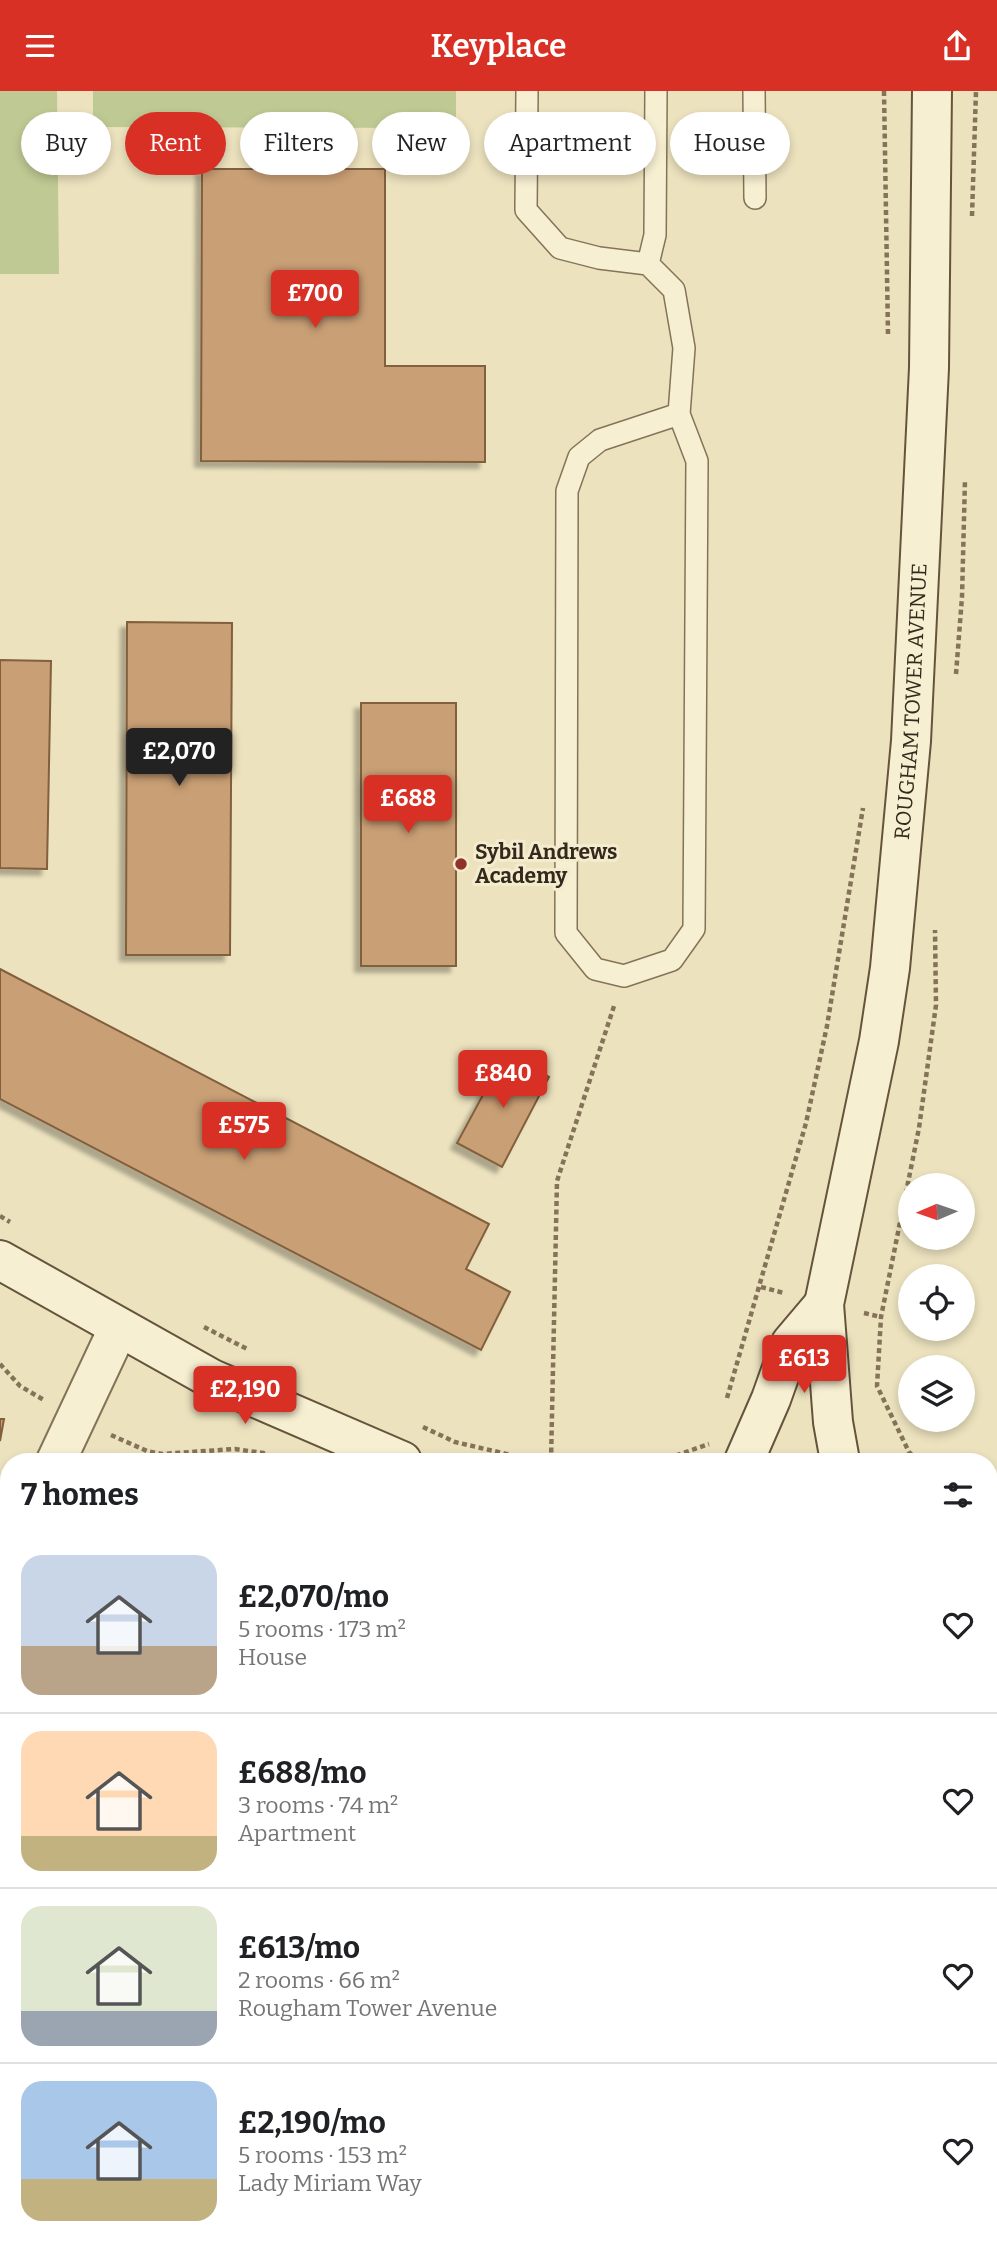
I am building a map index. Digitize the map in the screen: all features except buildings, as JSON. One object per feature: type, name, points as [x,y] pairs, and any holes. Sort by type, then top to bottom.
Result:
[{"type":"street","name":"ROUGHAM TOWER AVENUE","points":[[839,1453],[833,1422],[824,1304],[879,1041],[890,968],[912,741],[929,368],[932,91]]},
{"type":"street","points":[[0,1259],[118,1329],[212,1379],[383,1453]]},
{"type":"street","name":"ROUGHAM TOWER AVENUE","points":[[728,1452],[791,1343],[824,1304]]},
{"type":"street","points":[[60,1453],[118,1329]]},
{"type":"lane","points":[[527,91],[526,210],[561,248],[598,258],[648,264],[674,290],[684,348],[679,414],[697,461],[694,929],[673,960],[624,976],[595,969],[566,933],[567,491],[579,457],[600,440],[679,414]]},
{"type":"lane","points":[[648,264],[655,235],[656,91]]},
{"type":"lane","points":[[754,91],[755,198]]},
{"type":"path","points":[[884,91],[888,339]]},
{"type":"path","points":[[725,1404],[806,1123],[827,1026],[865,796]]},
{"type":"path","points":[[551,1453],[556,1181],[624,976]]},
{"type":"path","points":[[198,1324],[260,1355]]},
{"type":"path","points":[[0,1364],[20,1386],[75,1418],[157,1453]]},
{"type":"path","points":[[421,1426],[455,1442],[502,1453]]},
{"type":"path","points":[[176,1453],[234,1449],[262,1453]]},
{"type":"green space","points":[[0,91],[57,91],[57,112],[21,112],[21,175],[58,175],[59,274],[0,274]]},
{"type":"green space","points":[[93,91],[456,91],[456,112],[372,112],[372,128],[358,128],[358,112],[240,112],[240,127],[226,127],[226,112],[125,112],[125,127],[111,127],[111,112],[93,112]]},
{"type":"place","name":"Sybil Andrews Academy","points":[[461,864]]}]
